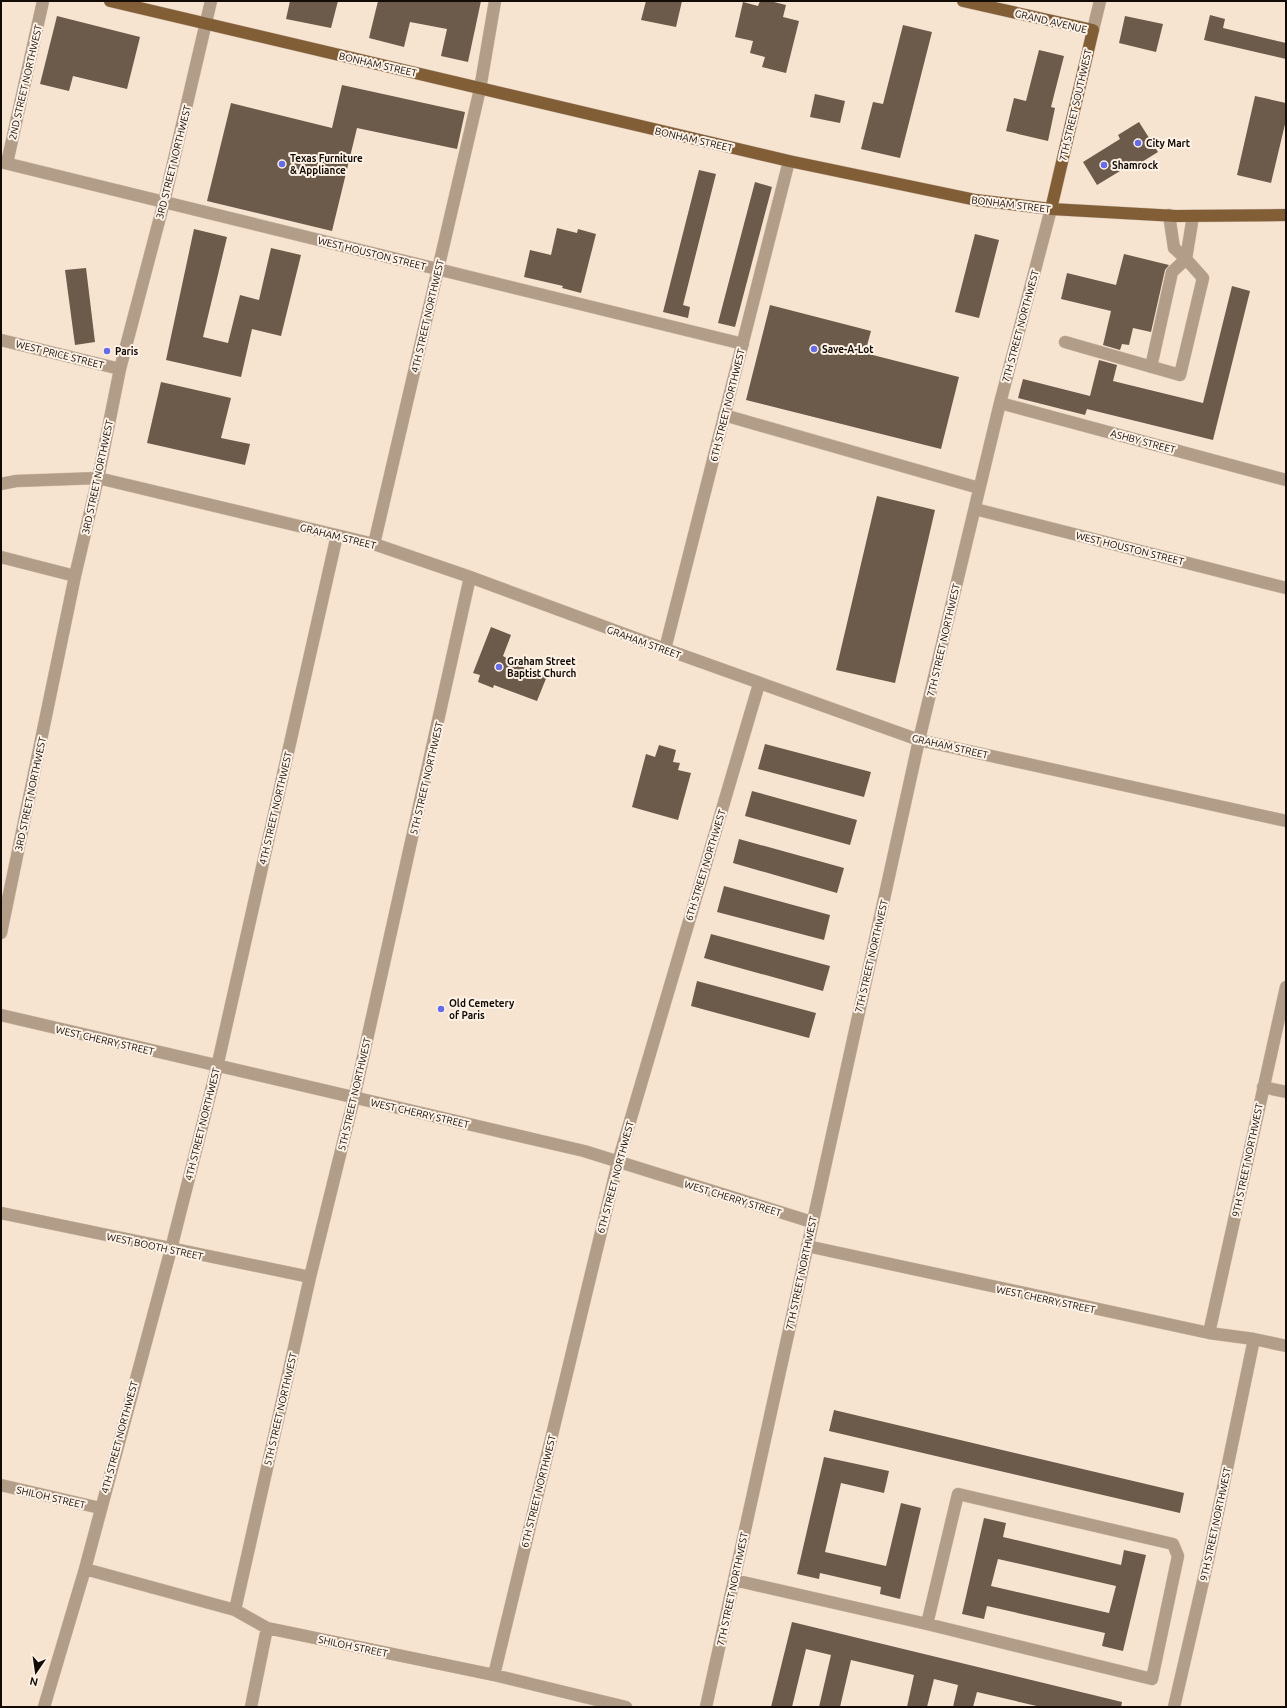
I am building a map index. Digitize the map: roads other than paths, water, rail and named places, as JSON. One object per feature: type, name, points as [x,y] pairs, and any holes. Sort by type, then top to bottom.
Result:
[{"type":"main road","name":"BONHAM STREET","points":[[110,1],[789,161],[976,200],[1051,209],[1169,215],[1286,215]]},
{"type":"main road","name":"GRAND AVENUE","points":[[963,1],[1093,30]]},
{"type":"main road","name":"7TH STREET SOUTHWEST","points":[[1051,209],[1093,30]]},
{"type":"street","name":"2ND STREET NORTHWEST","points":[[4,162],[43,1]]},
{"type":"street","name":"3RD STREET NORTHWEST","points":[[1,933],[6,885],[98,478],[120,369],[164,202],[211,1]]},
{"type":"street","name":"4TH STREET NORTHWEST","points":[[374,544],[480,89],[495,1]]},
{"type":"street","name":"7TH STREET SOUTHWEST","points":[[1093,30],[1100,1]]},
{"type":"street","name":"6TH STREET NORTHWEST","points":[[665,649],[789,161]]},
{"type":"street","name":"WEST HOUSTON STREET","points":[[4,162],[743,344]]},
{"type":"street","name":"7TH STREET NORTHWEST","points":[[706,1707],[919,740],[1000,403],[1051,209]]},
{"type":"street","points":[[1065,342],[1180,375],[1203,278],[1174,248],[1169,215]]},
{"type":"street","points":[[1151,367],[1172,272],[1186,259],[1193,216]]},
{"type":"street","name":"WEST PRICE STREET","points":[[1,340],[120,369]]},
{"type":"street","name":"ASHBY STREET","points":[[1000,403],[1286,480]]},
{"type":"street","points":[[724,415],[980,488]]},
{"type":"street","name":"GRAHAM STREET","points":[[1,484],[23,481],[98,478],[374,544],[470,577],[759,684],[919,740],[1286,821]]},
{"type":"street","name":"WEST HOUSTON STREET","points":[[974,509],[1286,588]]},
{"type":"street","name":"4TH STREET NORTHWEST","points":[[44,1707],[85,1569],[100,1508],[171,1249],[217,1066],[337,535]]},
{"type":"street","points":[[1,557],[75,576]]},
{"type":"street","name":"5TH STREET NORTHWEST","points":[[235,1610],[310,1277],[354,1098],[470,577]]},
{"type":"street","name":"6TH STREET NORTHWEST","points":[[494,1675],[618,1162],[759,684]]},
{"type":"street","name":"9TH STREET NORTHWEST","points":[[1209,1334],[1286,986]]},
{"type":"street","name":"WEST CHERRY STREET","points":[[1,1015],[584,1151],[812,1222]]},
{"type":"street","points":[[1263,1087],[1286,1092]]},
{"type":"street","name":"WEST BOOTH STREET","points":[[1,1213],[310,1277]]},
{"type":"street","name":"WEST CHERRY STREET","points":[[807,1246],[1209,1334],[1254,1339],[1286,1346]]},
{"type":"street","name":"9TH STREET NORTHWEST","points":[[1174,1707],[1208,1560],[1254,1339]]},
{"type":"street","name":"SHILOH STREET","points":[[1,1485],[100,1508]]},
{"type":"street","points":[[734,1580],[927,1624],[1152,1679],[1178,1556],[1173,1544],[958,1494],[927,1624]]},
{"type":"street","name":"SHILOH STREET","points":[[85,1569],[235,1610],[267,1628],[494,1675],[626,1707]]},
{"type":"street","points":[[251,1707],[267,1628]]},
{"type":"place","name":"City Mart","points":[[1138,143]]},
{"type":"place","name":"Texas Furniture & Appliance","points":[[282,164]]},
{"type":"place","name":"Shamrock","points":[[1104,165]]},
{"type":"place","name":"Save-A-Lot","points":[[814,349]]},
{"type":"place","name":"Paris","points":[[107,351]]},
{"type":"place","name":"Graham Street Baptist Church","points":[[499,667]]},
{"type":"place","name":"Old Cemetery of Paris","points":[[441,1009]]}]
